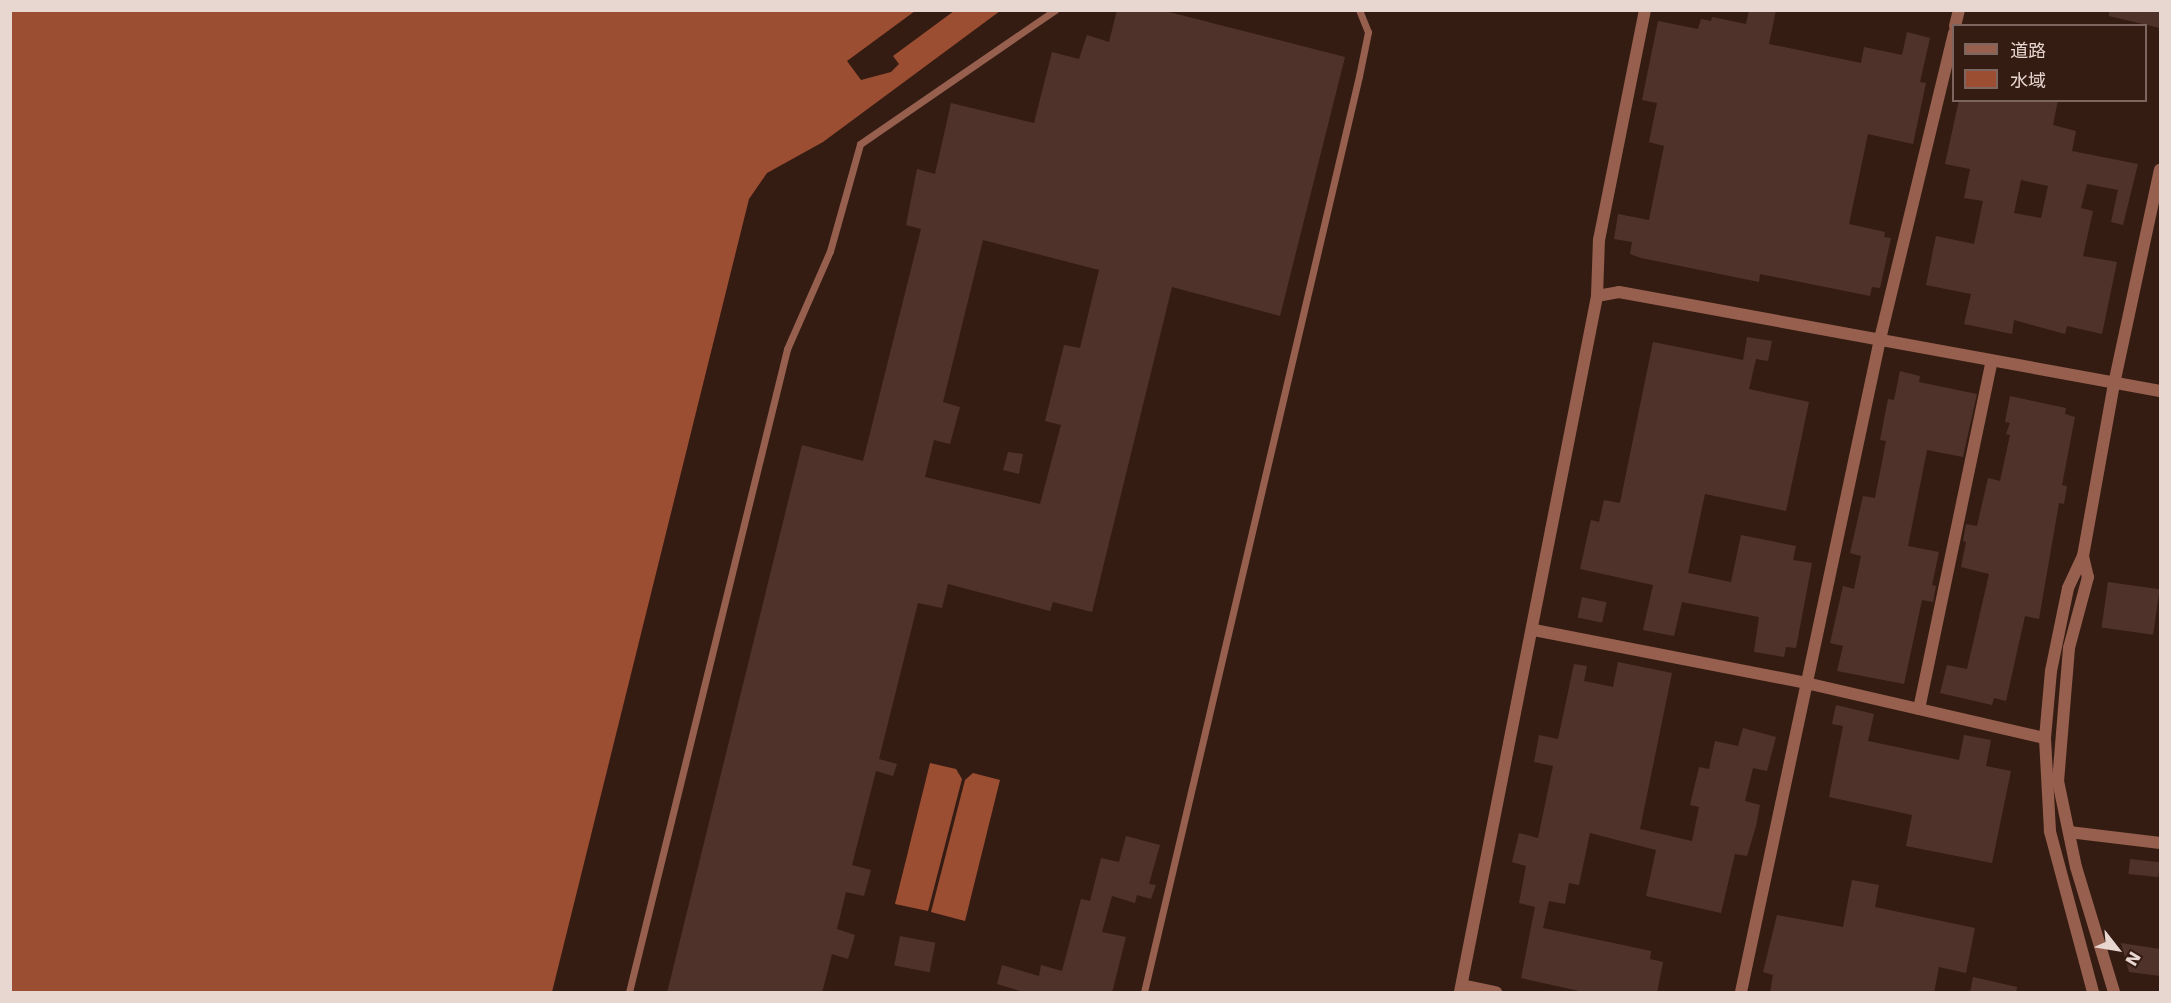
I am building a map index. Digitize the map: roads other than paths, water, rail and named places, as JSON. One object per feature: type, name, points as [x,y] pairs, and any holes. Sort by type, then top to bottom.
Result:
[{"type":"street","points":[[1496,993],[1461,989],[1534,630],[1597,296],[1599,240],[1645,10]]},
{"type":"street","points":[[1741,993],[1880,339],[1952,37]]},
{"type":"street","points":[[2093,993],[2050,831],[2045,738],[2053,661],[2068,588],[2084,556],[2114,384],[2160,170]]},
{"type":"street","points":[[1597,296],[1619,292],[2160,391]]},
{"type":"street","points":[[1919,710],[1992,361]]},
{"type":"street","points":[[2084,556],[2088,577],[2069,648],[2058,781],[2069,832],[2114,993]]},
{"type":"street","points":[[1534,630],[1806,683],[2045,738]]},
{"type":"street","points":[[2069,832],[2160,843]]},
{"type":"lane","points":[[629,993],[787,349],[830,251],[860,144],[1055,10]]},
{"type":"lane","points":[[1144,993],[1359,76],[1368,32],[1359,10]]},
{"type":"water","points":[[10,11],[915,11],[847,61],[861,80],[891,72],[899,64],[893,56],[954,11],[1000,11],[823,142],[767,173],[749,199],[552,992],[11,992]]},
{"type":"water","points":[[930,763],[956,769],[962,779],[928,911],[895,904]]},
{"type":"water","points":[[973,773],[1000,780],[965,921],[931,912],[965,780]]}]
